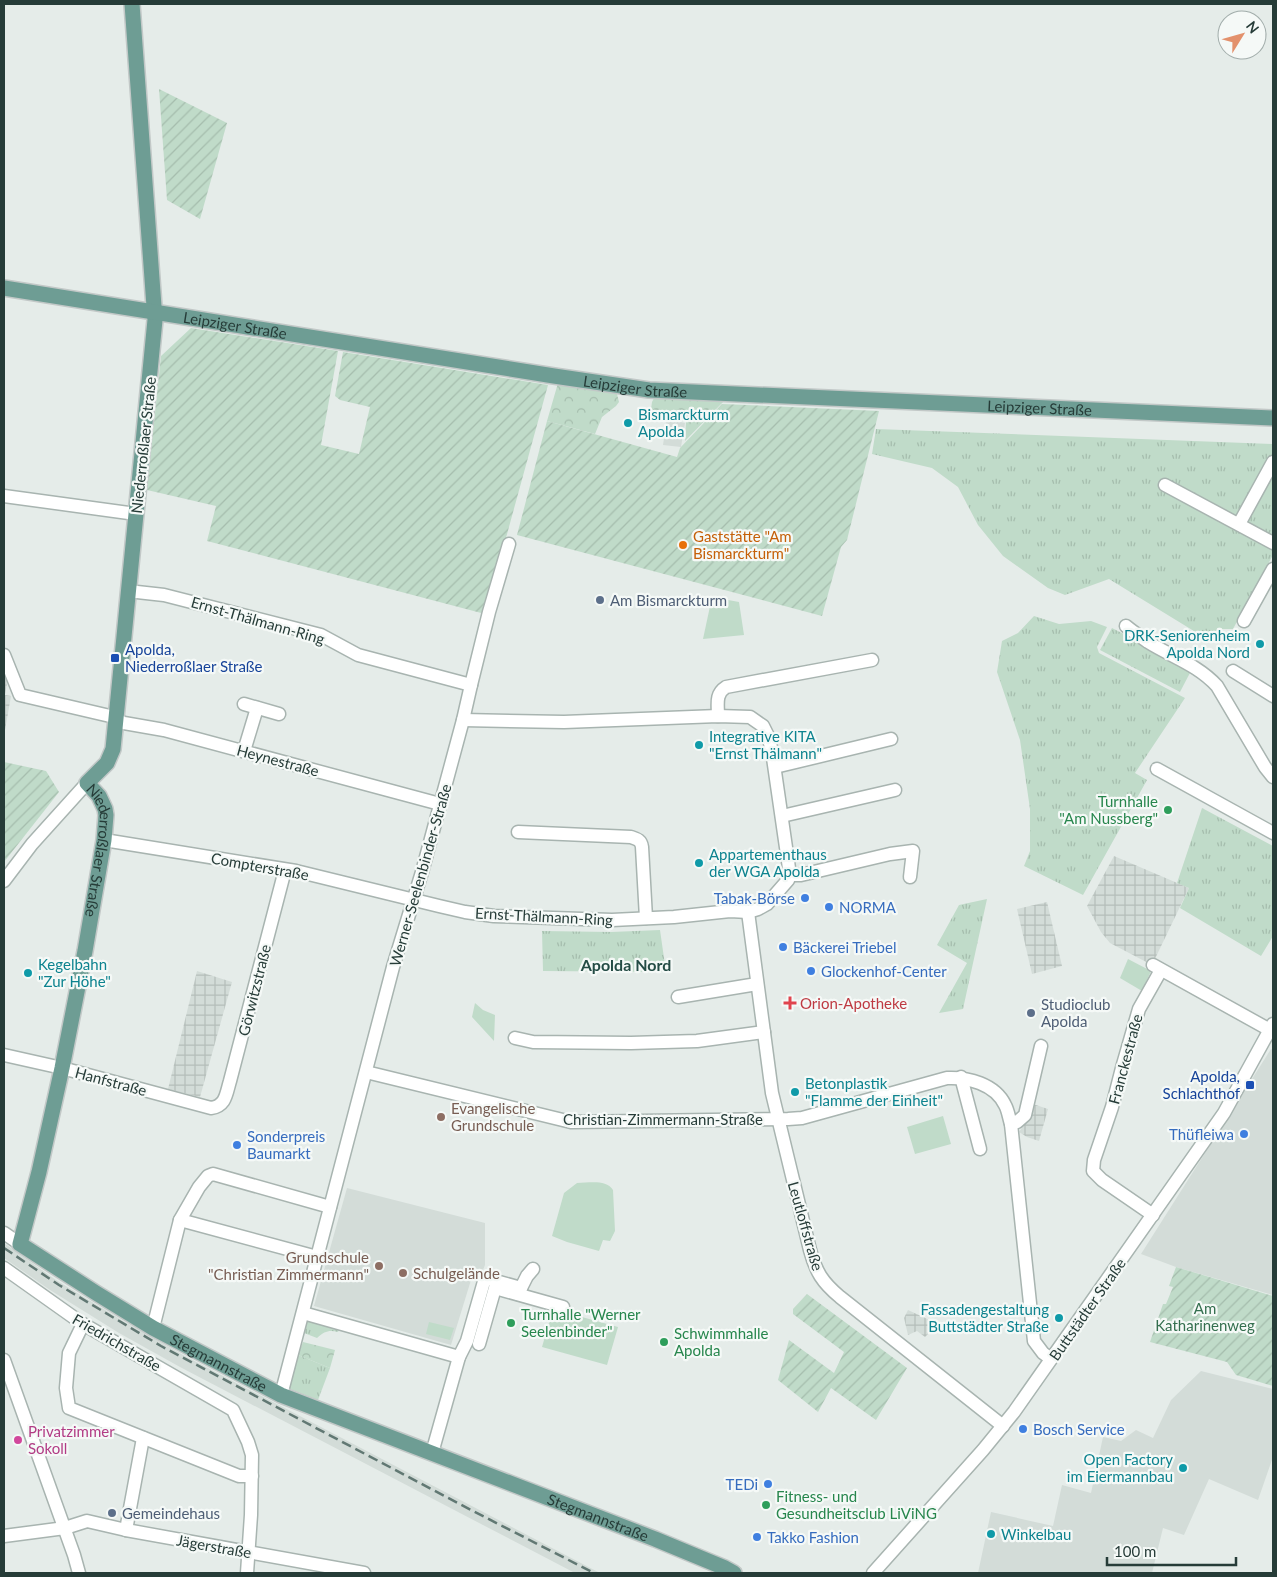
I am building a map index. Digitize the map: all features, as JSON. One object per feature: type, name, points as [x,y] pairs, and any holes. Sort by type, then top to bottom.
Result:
[{"type":"main road","name":"Niederroßlaer Straße","points":[[20,1244],[39,1172],[62,1068],[104,840],[106,815],[99,796],[87,783],[103,768],[111,757],[144,442],[155,312],[132,4]]},
{"type":"main road","name":"Leipziger Straße","points":[[4,288],[649,390],[1273,418]]},
{"type":"main road","name":"Stegmannstraße","points":[[20,1244],[153,1328],[281,1395],[655,1540],[734,1573]]},
{"type":"street","points":[[1239,524],[1273,462]]},
{"type":"street","points":[[1164,485],[1273,543]]},
{"type":"street","points":[[4,496],[136,514]]},
{"type":"street","name":"Werner-Seelenbinder-Straße","points":[[281,1395],[395,958],[414,900],[464,720],[471,685],[509,544]]},
{"type":"street","points":[[1244,621],[1273,570]]},
{"type":"street","name":"Ernst-Thälmann-Ring","points":[[128,590],[179,598],[320,635],[358,655],[471,685]]},
{"type":"street","points":[[1126,626],[1148,642],[1193,666],[1212,680],[1273,777]]},
{"type":"street","name":"Heynestraße","points":[[4,656],[20,696],[110,716],[124,723],[164,730],[440,804]]},
{"type":"street","points":[[718,716],[718,694],[726,687],[872,660]]},
{"type":"street","points":[[1233,671],[1273,696]]},
{"type":"street","points":[[244,751],[251,706],[279,714]]},
{"type":"street","points":[[464,720],[564,722],[718,716],[750,717],[763,726],[768,736],[775,767],[790,875],[801,875],[890,854],[913,851],[910,876]]},
{"type":"street","points":[[775,767],[891,739]]},
{"type":"street","points":[[1156,769],[1273,833]]},
{"type":"street","points":[[4,881],[32,844],[87,783]]},
{"type":"street","points":[[782,816],[895,790]]},
{"type":"street","points":[[518,832],[631,837],[638,839],[642,847],[646,918]]},
{"type":"street","name":"Compterstraße","points":[[104,840],[296,871],[414,900]]},
{"type":"street","name":"Görwitzstraße","points":[[218,1107],[223,1103],[230,1081],[285,870]]},
{"type":"street","name":"Ernst-Thälmann-Ring","points":[[414,900],[465,912],[494,916],[563,919],[612,920],[716,912],[748,912],[767,904],[788,880],[790,875]]},
{"type":"street","name":"Leutloffstraße","points":[[748,912],[772,1093],[818,1275],[834,1292],[1003,1426]]},
{"type":"street","name":"Franckestraße","points":[[1153,1215],[1092,1171],[1139,1009],[1157,968],[1270,1035]]},
{"type":"street","points":[[678,997],[757,984]]},
{"type":"street","points":[[515,1038],[533,1042],[630,1044],[697,1041],[764,1032]]},
{"type":"street","name":"Buttstädter Straße","points":[[874,1573],[1003,1426],[1224,1113],[1270,1035]]},
{"type":"street","points":[[1011,1124],[1017,1122],[1025,1115],[1041,1046]]},
{"type":"street","name":"Hanfstraße","points":[[4,1055],[62,1068],[211,1108],[218,1107]]},
{"type":"street","name":"Christian-Zimmermann-Straße","points":[[366,1072],[571,1122],[802,1118],[947,1078],[960,1077]]},
{"type":"street","points":[[960,1077],[977,1082],[996,1093],[1005,1104],[1011,1124],[1034,1341],[1043,1353],[1051,1359]]},
{"type":"street","points":[[960,1077],[980,1149]]},
{"type":"street","points":[[153,1328],[180,1220],[198,1187],[208,1176],[213,1174],[330,1207]]},
{"type":"street","points":[[180,1220],[317,1257]]},
{"type":"street","points":[[4,1233],[20,1244]]},
{"type":"street","name":"Friedrichstraße","points":[[4,1268],[83,1324],[233,1410],[252,1455],[252,1476]]},
{"type":"street","points":[[520,1291],[527,1276],[533,1270]]},
{"type":"street","points":[[432,1453],[459,1357],[467,1341],[485,1278],[563,1307]]},
{"type":"street","points":[[479,1344],[495,1288],[520,1291]]},
{"type":"street","points":[[303,1313],[459,1357]]},
{"type":"street","points":[[83,1324],[69,1353],[66,1388],[69,1408],[239,1476],[252,1476],[247,1573]]},
{"type":"street","points":[[4,1360],[8,1385],[64,1528],[79,1573]]},
{"type":"street","points":[[126,1530],[143,1438]]},
{"type":"street","name":"Jägerstraße","points":[[4,1536],[64,1528],[87,1521],[126,1530],[364,1573]]},
{"type":"shaded area","points":[[667,419],[685,423],[681,447],[663,445]]},
{"type":"shaded area","points":[[4,673],[8,677],[5,695],[11,696],[4,736]]},
{"type":"shaded area","points":[[1114,856],[1189,888],[1152,965],[1110,943],[1101,932],[1087,906]]},
{"type":"shaded area","points":[[1047,902],[1062,966],[1032,974],[1017,909]]},
{"type":"shaded area","points":[[197,971],[232,982],[200,1097],[168,1089]]},
{"type":"shaded area","points":[[1271,1049],[1273,1050],[1273,1295],[1176,1267],[1141,1254]]},
{"type":"shaded area","points":[[1033,1104],[1048,1109],[1039,1141],[1019,1132],[1026,1122]]},
{"type":"shaded area","name":"Schulgelände","points":[[347,1188],[485,1223],[485,1265],[478,1282],[471,1280],[451,1345],[314,1306]]},
{"type":"shaded area","points":[[4,1243],[56,1280],[185,1356],[600,1573],[575,1573],[180,1367],[119,1333],[50,1290],[4,1258]]},
{"type":"shaded area","points":[[908,1310],[936,1323],[925,1337],[917,1331],[908,1335],[904,1318]]},
{"type":"shaded area","name":"Open Factory im Eiermannbau","points":[[1201,1371],[1273,1389],[1273,1457],[1258,1500],[1209,1479],[1184,1535],[1163,1528],[1152,1573],[978,1573],[991,1512],[1053,1526],[1062,1485],[1091,1493],[1103,1437],[1121,1441],[1136,1430],[1153,1438],[1171,1400]]},
{"type":"green space","points":[[159,89],[227,123],[200,219],[167,200]]},
{"type":"green space","points":[[191,328],[338,351],[321,445],[359,454],[370,407],[340,400],[335,396],[343,352],[548,385],[485,614],[207,541],[216,506],[147,490],[161,356]]},
{"type":"green space","points":[[558,383],[617,394],[619,402],[602,417],[595,434],[547,421]]},
{"type":"green space","points":[[655,396],[724,401],[685,441],[686,422],[677,416],[667,417],[663,421],[659,415],[654,415],[651,409]]},
{"type":"green space","points":[[722,404],[879,411],[847,540],[841,547],[822,616],[517,535],[547,421],[677,457],[680,448]]},
{"type":"green space","points":[[876,429],[1273,444],[1273,555],[1233,629],[1221,629],[1202,636],[1109,579],[1065,595],[1048,588],[1003,556],[978,525],[958,487],[932,468],[872,454]]},
{"type":"green space","points":[[712,597],[739,602],[744,635],[703,639]]},
{"type":"green space","points":[[1034,616],[1059,624],[1091,621],[1107,627],[1097,647],[1099,653],[1185,698],[1135,773],[1147,780],[1083,895],[1024,866],[1030,851],[1030,809],[1020,740],[997,672],[1002,641],[1018,633]]},
{"type":"green space","points":[[1112,628],[1192,669],[1180,692],[1100,650]]},
{"type":"green space","points":[[4,762],[46,771],[59,792],[4,862]]},
{"type":"green space","points":[[1202,808],[1273,846],[1273,936],[1261,956],[1180,908],[1189,888],[1177,883]]},
{"type":"green space","points":[[987,899],[963,1009],[939,1013],[967,963],[937,945],[959,905]]},
{"type":"green space","points":[[660,930],[666,972],[543,971],[542,931],[611,932]]},
{"type":"green space","points":[[1128,959],[1151,971],[1142,991],[1120,978]]},
{"type":"green space","points":[[475,1003],[483,1010],[495,1015],[494,1041],[472,1017]]},
{"type":"green space","points":[[943,1116],[951,1144],[915,1154],[907,1127]]},
{"type":"green space","points":[[577,1183],[602,1183],[613,1190],[615,1231],[610,1241],[603,1240],[599,1251],[552,1236],[564,1193]]},
{"type":"green space","name":"Am Katharinenweg","points":[[1176,1267],[1273,1296],[1273,1386],[1236,1375],[1227,1362],[1150,1342],[1163,1304],[1166,1304],[1173,1287],[1169,1286]]},
{"type":"green space","points":[[807,1294],[907,1368],[876,1420],[831,1388],[818,1412],[778,1380],[789,1340],[834,1373],[844,1352],[793,1314],[793,1309]]},
{"type":"green space","points":[[553,1309],[618,1327],[607,1365],[542,1347]]},
{"type":"green space","points":[[312,1319],[340,1327],[338,1332],[327,1332],[317,1338],[304,1333],[306,1322]]},
{"type":"green space","points":[[429,1322],[454,1328],[450,1340],[426,1334]]},
{"type":"green space","points":[[303,1342],[335,1350],[330,1368],[298,1355]]},
{"type":"green space","points":[[298,1355],[330,1368],[318,1400],[290,1389],[289,1386]]},
{"type":"railway","points":[[4,1248],[59,1285],[161,1346],[594,1573]]},
{"type":"place","name":"Bismarckturm Apolda","points":[[628,423]]},
{"type":"place","name":"Gaststätte \"Am Bismarckturm\"","points":[[683,545]]},
{"type":"place","name":"Am Bismarckturm","points":[[600,600]]},
{"type":"place","name":"DRK-Seniorenheim Apolda Nord","points":[[1260,644]]},
{"type":"place","name":"Apolda, Niederroßlaer Straße","points":[[115,658]]},
{"type":"place","name":"Integrative KITA \"Ernst Thälmann\"","points":[[699,745]]},
{"type":"place","name":"Turnhalle \"Am Nussberg\"","points":[[1168,810]]},
{"type":"place","name":"Appartementhaus der WGA Apolda","points":[[699,863]]},
{"type":"place","name":"Tabak-Börse","points":[[805,898]]},
{"type":"place","name":"NORMA","points":[[829,907]]},
{"type":"place","name":"Bäckerei Triebel","points":[[783,947]]},
{"type":"place","name":"Glockenhof-Center","points":[[811,971]]},
{"type":"place","name":"Kegelbahn \"Zur Höhe\"","points":[[28,973]]},
{"type":"place","name":"Orion-Apotheke","points":[[790,1003]]},
{"type":"place","name":"Studioclub Apolda","points":[[1031,1013]]},
{"type":"place","name":"Apolda, Schlachthof","points":[[1250,1085]]},
{"type":"place","name":"Betonplastik \"Flamme der Einheit\"","points":[[795,1092]]},
{"type":"place","name":"Evangelische Grundschule","points":[[441,1117]]},
{"type":"place","name":"Thüfleiwa","points":[[1244,1134]]},
{"type":"place","name":"Sonderpreis Baumarkt","points":[[237,1145]]},
{"type":"place","name":"Grundschule \"Christian Zimmermann\"","points":[[379,1266]]},
{"type":"place","name":"Schulgelände","points":[[403,1273]]},
{"type":"place","name":"Fassadengestaltung Buttstädter Straße","points":[[1059,1318]]},
{"type":"place","name":"Turnhalle \"Werner Seelenbinder\"","points":[[511,1323]]},
{"type":"place","name":"Schwimmhalle Apolda","points":[[664,1342]]},
{"type":"place","name":"Bosch Service","points":[[1023,1429]]},
{"type":"place","name":"Privatzimmer Sokoll","points":[[18,1440]]},
{"type":"place","name":"Open Factory im Eiermannbau","points":[[1183,1468]]},
{"type":"place","name":"TEDi","points":[[768,1484]]},
{"type":"place","name":"Fitness- und Gesundheitsclub LiViNG","points":[[766,1505]]},
{"type":"place","name":"Gemeindehaus","points":[[112,1513]]},
{"type":"place","name":"Winkelbau","points":[[991,1534]]},
{"type":"place","name":"Takko Fashion","points":[[757,1537]]},
{"type":"district","name":"Apolda Nord","points":[[626,964]]}]
